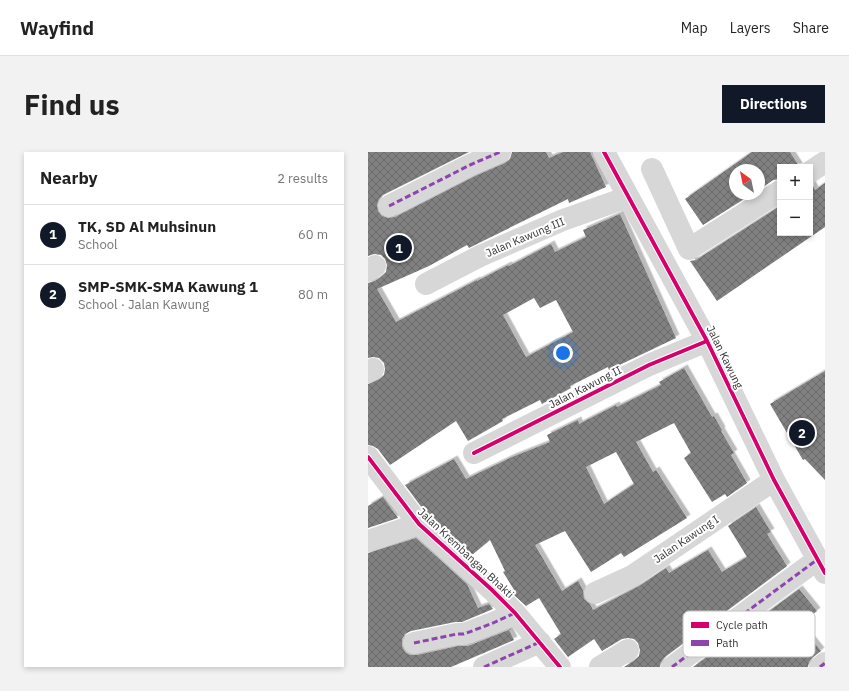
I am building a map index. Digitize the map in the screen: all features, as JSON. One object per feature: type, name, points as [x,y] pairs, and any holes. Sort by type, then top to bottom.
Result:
[{"type":"street","points":[[389,206],[470,165],[500,152]]},
{"type":"street","name":"Jalan Kawung","points":[[604,152],[707,340],[774,480],[821,566]]},
{"type":"street","points":[[813,170],[825,162]]},
{"type":"street","points":[[652,169],[689,249],[777,193]]},
{"type":"street","name":"Jalan Kawung III","points":[[426,284],[480,256],[563,220],[628,197]]},
{"type":"street","name":"Jalan Kawung II","points":[[474,453],[649,365],[707,340]]},
{"type":"street","name":"Jalan Krembangan Bhakti","points":[[368,457],[419,524],[492,590],[515,613],[560,667]]},
{"type":"street","name":"Jalan Kawung I","points":[[595,594],[632,576],[774,480]]},
{"type":"street","points":[[368,541],[419,524]]},
{"type":"street","points":[[755,611],[821,566]]},
{"type":"street","points":[[414,643],[457,634],[464,634],[515,613]]},
{"type":"street","points":[[484,667],[540,642]]},
{"type":"street","points":[[600,667],[628,650]]},
{"type":"street","points":[[672,667],[687,657]]},
{"type":"street","points":[[820,667],[825,663]]},
{"type":"building","points":[[368,152],[469,152],[383,195],[379,199],[377,205],[378,211],[382,216],[388,218],[395,217],[475,176],[505,163],[510,159],[512,152],[546,152],[549,158],[563,152],[590,152],[606,187],[569,203],[568,199],[469,248],[467,245],[429,266],[377,289],[396,322],[551,244],[555,252],[586,237],[583,230],[620,214],[676,338],[609,370],[608,367],[570,386],[571,388],[542,404],[540,400],[502,419],[503,421],[468,441],[456,421],[390,465],[378,449],[368,445],[368,384],[380,379],[384,375],[385,369],[384,363],[379,358],[368,358],[368,283],[375,281],[382,276],[386,272],[387,265],[385,259],[381,255],[374,254],[368,256]],"holes":[[[534,298],[540,308],[556,300],[573,332],[526,357],[503,315]]]},
{"type":"building","points":[[752,152],[790,152],[798,164],[777,164],[777,179],[773,180],[765,186],[765,164],[735,164]]},
{"type":"building","points":[[729,168],[729,200],[743,200],[703,225],[685,199]]},
{"type":"building","points":[[825,183],[825,227],[813,235],[813,186],[815,190]]},
{"type":"building","points":[[777,208],[777,236],[812,236],[717,301],[690,261],[696,260]]},
{"type":"building","points":[[684,368],[712,417],[714,416],[722,430],[721,431],[734,453],[731,455],[747,483],[727,497],[725,494],[712,502],[684,458],[691,453],[674,423],[636,442],[653,472],[656,470],[687,518],[624,557],[621,553],[591,572],[565,531],[535,545],[562,591],[578,581],[583,590],[584,599],[590,604],[593,610],[639,586],[666,568],[669,573],[708,550],[722,572],[747,557],[728,526],[756,507],[771,532],[767,534],[787,566],[727,611],[683,611],[683,644],[665,657],[661,662],[660,667],[624,667],[639,656],[640,650],[638,643],[634,639],[628,638],[622,639],[602,651],[594,639],[568,657],[554,639],[561,634],[539,598],[526,606],[513,594],[516,593],[503,572],[505,571],[490,540],[472,555],[428,516],[405,485],[454,459],[466,479],[512,457],[550,442],[547,435],[578,420],[579,424],[616,405],[617,407],[661,385],[659,382]],"holes":[[[616,452],[634,484],[604,504],[586,467]]]},
{"type":"building","points":[[825,371],[825,480],[805,459],[803,460],[770,404]]},
{"type":"building","points":[[383,497],[398,518],[368,528],[368,506]]},
{"type":"building","points":[[416,538],[467,584],[478,608],[489,604],[493,609],[462,622],[455,622],[411,631],[405,634],[402,639],[402,646],[405,652],[410,655],[417,655],[458,646],[468,646],[511,629],[509,630],[514,640],[451,667],[368,667],[368,553]]},
{"type":"building","points":[[799,589],[817,611],[815,613],[815,611],[769,611]]},
{"type":"building","points":[[815,644],[821,651],[815,656]]},
{"type":"building","points":[[707,657],[813,657],[809,662],[808,667],[693,667]]},
{"type":"marked path","points":[[389,206],[470,165],[500,152]]},
{"type":"marked path","points":[[748,611],[818,559]]},
{"type":"marked path","points":[[414,643],[457,634],[464,634],[515,613]]},
{"type":"marked path","points":[[484,667],[540,642]]},
{"type":"marked path","points":[[672,667],[686,657]]},
{"type":"marked path","points":[[820,667],[825,663]]},
{"type":"cycle path","points":[[604,152],[707,341],[774,480],[825,573]]},
{"type":"cycle path","points":[[474,453],[649,365],[707,341]]},
{"type":"cycle path","points":[[368,457],[419,524],[492,590],[515,613],[560,667]]},
{"type":"place","name":"TK, SD Al Muhsinun","points":[[399,248]]},
{"type":"place","name":"SMP-SMK-SMA Kawung 1","points":[[802,433]]}]
